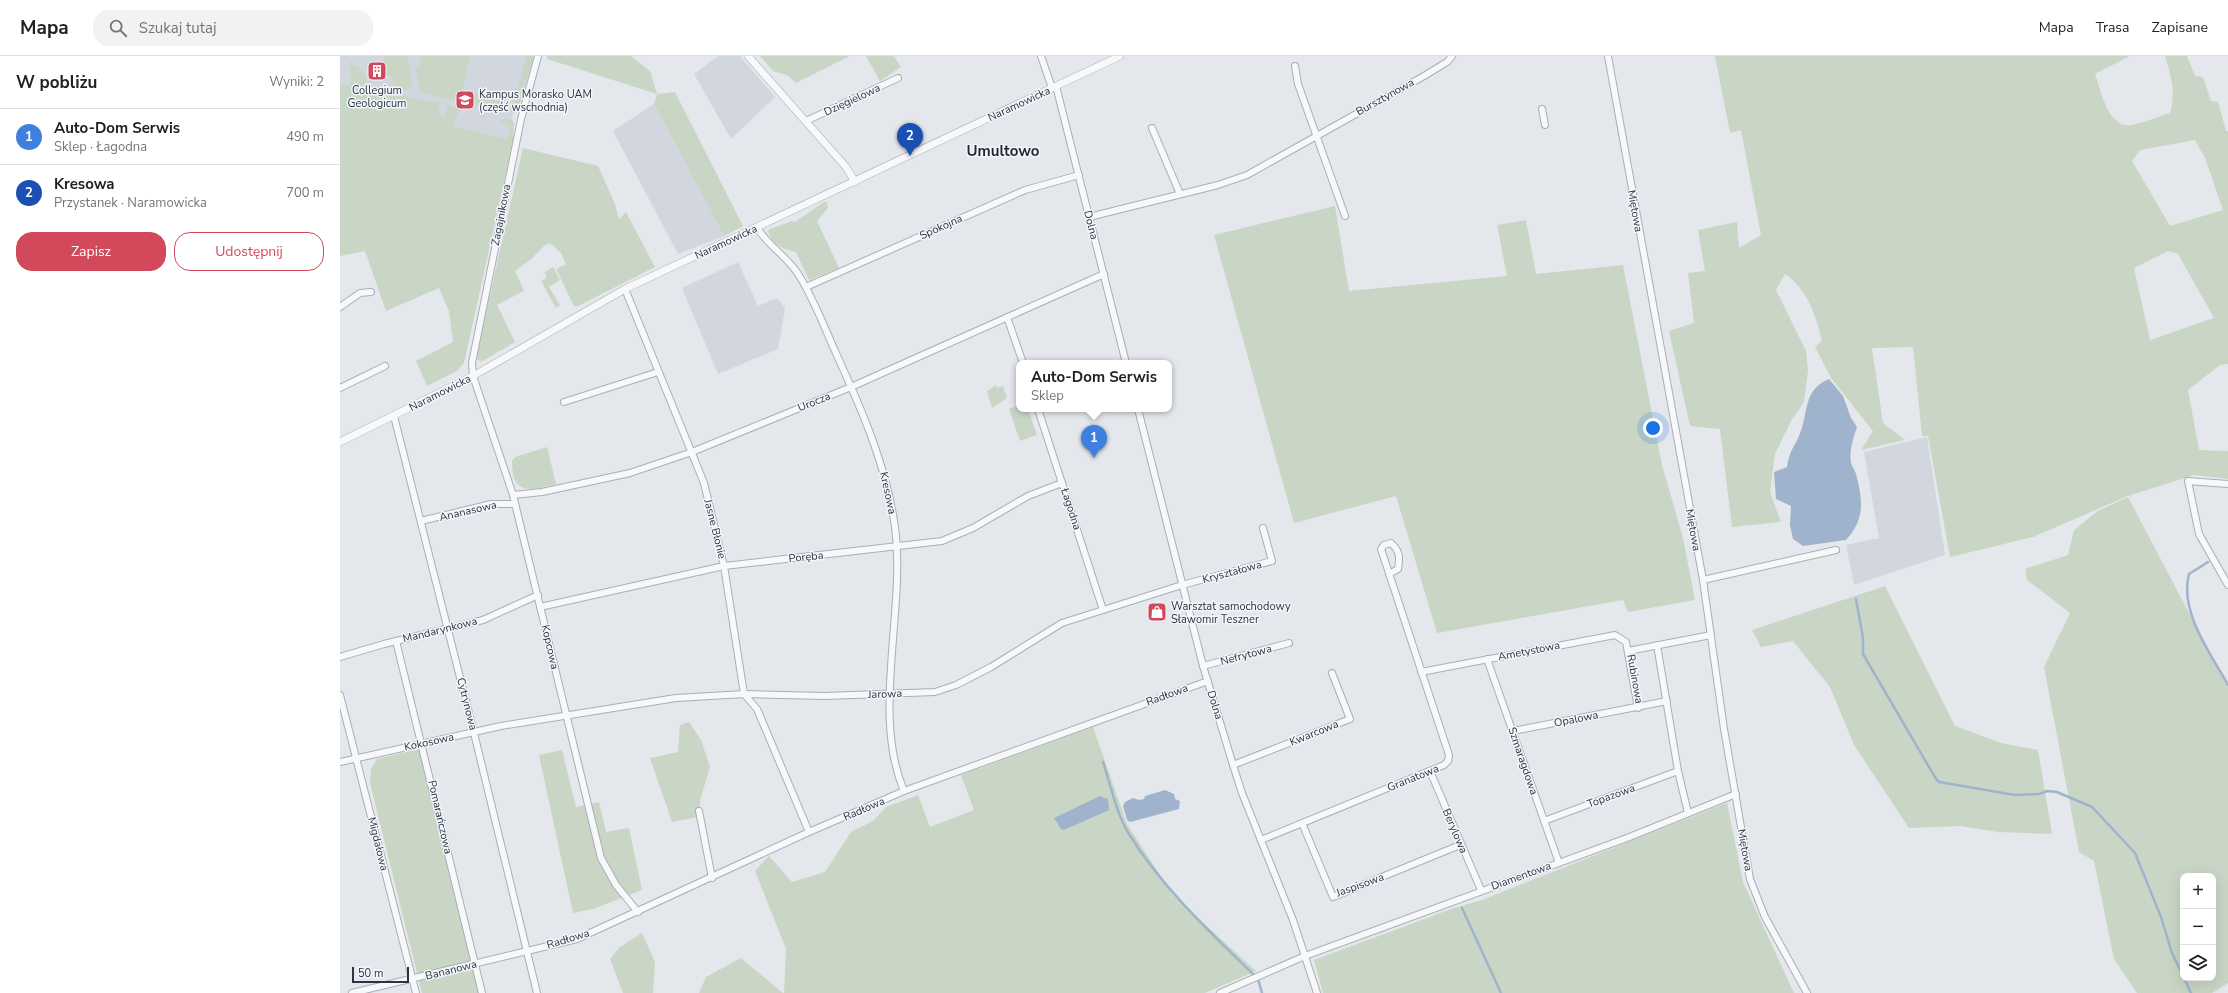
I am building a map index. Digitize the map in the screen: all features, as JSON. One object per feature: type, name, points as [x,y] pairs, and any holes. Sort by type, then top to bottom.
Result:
[{"type":"street","name":"Zagajnikowa","points":[[473,376],[472,363],[521,119],[538,56]]},
{"type":"street","points":[[748,56],[848,170],[855,182]]},
{"type":"street","name":"Dolna","points":[[1041,56],[1054,87],[1079,175],[1125,360]]},
{"type":"street","name":"Naramowicka","points":[[340,442],[473,376],[625,289],[1120,56]]},
{"type":"street","name":"Bursztynowa","points":[[1089,217],[1233,180],[1247,175],[1447,62],[1452,56]]},
{"type":"street","name":"Miętowa","points":[[1608,56],[1703,580],[1724,729],[1752,889],[1807,993]]},
{"type":"street","points":[[1295,66],[1298,84],[1345,216]]},
{"type":"street","name":"Dzięgielowa","points":[[806,121],[898,78]]},
{"type":"street","points":[[1542,109],[1545,125]]},
{"type":"street","points":[[1152,128],[1180,194]]},
{"type":"street","name":"Spokojna","points":[[806,287],[1025,190],[1079,175]]},
{"type":"street","name":"Kresowa","points":[[758,227],[762,235],[791,263],[806,287],[870,429],[884,472],[892,507],[897,547],[891,694],[891,734],[898,771],[904,791]]},
{"type":"street","name":"Urocza","points":[[513,495],[542,492],[630,473],[692,452],[851,387],[1104,274]]},
{"type":"street","name":"Jasne Błonie","points":[[625,289],[704,483],[724,566],[744,694]]},
{"type":"street","points":[[340,307],[360,293],[371,292]]},
{"type":"street","points":[[1008,317],[1022,360]]},
{"type":"street","points":[[340,388],[386,366]]},
{"type":"street","points":[[564,402],[658,372]]},
{"type":"street","name":"Kopcowa","points":[[473,376],[513,495],[601,858],[616,885],[638,912]]},
{"type":"street","name":"Łagodna","points":[[1039,412],[1103,610]]},
{"type":"street","name":"Dolna","points":[[1139,412],[1203,666],[1233,766],[1293,920],[1317,993]]},
{"type":"street","name":"Cytrynowa","points":[[394,416],[474,733],[537,993]]},
{"type":"street","points":[[2228,484],[2188,481],[2199,534],[2228,585]]},
{"type":"street","name":"Poręba","points":[[540,606],[724,566],[931,544],[955,537],[1028,496],[1062,482]]},
{"type":"street","name":"Ananasowa","points":[[421,521],[491,504],[515,504]]},
{"type":"street","name":"Kryształowa","points":[[1182,585],[1272,561],[1263,528]]},
{"type":"street","name":"Granatowa","points":[[1261,840],[1430,772],[1444,766],[1448,761],[1449,755],[1421,672],[1389,574],[1381,549],[1384,545],[1391,543],[1397,548],[1400,558],[1398,569],[1389,574]]},
{"type":"street","points":[[1703,580],[1836,550]]},
{"type":"street","name":"Jarowa","points":[[566,715],[676,698],[744,694],[825,696],[935,692],[956,685],[1001,661],[1055,626],[1182,585]]},
{"type":"street","name":"Mandarynkowa","points":[[340,657],[500,614],[538,595]]},
{"type":"street","name":"Ametystowa","points":[[1421,672],[1611,635],[1615,635],[1626,642],[1628,651]]},
{"type":"street","name":"Rubinowa","points":[[1667,702],[1638,708],[1628,651],[1711,635]]},
{"type":"street","name":"Pomarańczowa","points":[[396,641],[482,993]]},
{"type":"street","name":"Nefrytowa","points":[[1203,666],[1289,643]]},
{"type":"street","points":[[1657,645],[1678,771],[1688,813]]},
{"type":"street","name":"Szmaragdowa","points":[[1487,659],[1559,862]]},
{"type":"street","name":"Kwarcowa","points":[[1233,766],[1350,719],[1332,673]]},
{"type":"street","name":"Radłowa","points":[[527,951],[577,939],[809,832],[904,791],[1208,680]]},
{"type":"street","points":[[744,694],[757,709],[809,832]]},
{"type":"street","name":"Migdałowa","points":[[340,695],[416,993]]},
{"type":"street","name":"Opalowa","points":[[1513,731],[1638,708]]},
{"type":"street","name":"Kokosowa","points":[[340,762],[422,743],[566,715]]},
{"type":"street","name":"Topazowa","points":[[1544,821],[1678,771]]},
{"type":"street","name":"Berylowa","points":[[1430,772],[1460,845],[1481,890]]},
{"type":"street","name":"Diamentowa","points":[[1220,993],[1305,956],[1559,862],[1736,794]]},
{"type":"street","points":[[700,811],[712,878]]},
{"type":"street","name":"Jaspisowa","points":[[1302,823],[1333,897],[1460,845]]},
{"type":"street","name":"Bananowa","points":[[352,993],[527,951]]},
{"type":"shaded area","name":"Kampus Morasko UAM (część wschodnia)","points":[[340,56],[531,56],[513,112],[510,145],[340,98]]},
{"type":"shaded area","points":[[718,56],[740,56],[775,97],[731,139],[694,74]]},
{"type":"shaded area","points":[[654,104],[724,236],[678,254],[613,131]]},
{"type":"shaded area","points":[[738,262],[758,306],[777,298],[785,308],[778,349],[718,374],[682,288]]},
{"type":"shaded area","points":[[1927,437],[1945,555],[1854,585],[1846,545],[1879,538],[1864,452]]},
{"type":"green space","points":[[384,56],[407,56],[412,83],[410,88],[405,90],[393,85],[391,75],[387,76]]},
{"type":"green space","points":[[419,56],[470,56],[462,90],[504,100],[502,108],[499,110],[421,93],[415,68],[421,64]]},
{"type":"green space","points":[[526,56],[534,56],[518,110],[514,114],[509,110],[512,101],[515,101]]},
{"type":"green space","points":[[547,56],[631,56],[650,71],[657,94],[547,59]]},
{"type":"green space","points":[[760,56],[850,56],[796,83],[787,75],[773,71]]},
{"type":"green space","points":[[866,56],[894,56],[901,67],[880,81]]},
{"type":"green space","points":[[1715,56],[2130,56],[2095,74],[2103,98],[2111,115],[2123,125],[2131,125],[2170,113],[2173,92],[2171,77],[2165,56],[2187,56],[2195,76],[2203,77],[2211,101],[2218,102],[2226,131],[2228,131],[2228,364],[2220,365],[2188,390],[2199,450],[2228,451],[2228,479],[2194,475],[2128,496],[2033,537],[1950,557],[1928,436],[1922,436],[1913,347],[1872,348],[1883,423],[1905,440],[1861,450],[1873,431],[1831,378],[1815,347],[1822,340],[1810,303],[1800,287],[1785,274],[1776,290],[1806,351],[1808,370],[1804,402],[1791,421],[1775,454],[1770,492],[1781,522],[1732,527],[1720,429],[1690,426],[1669,331],[1694,323],[1688,273],[1705,271],[1698,230],[1737,222],[1739,248],[1761,235],[1741,130],[1730,133]],"holes":[[[2195,140],[2205,158],[2223,210],[2170,226],[2132,161],[2140,150]],[[2168,251],[2178,254],[2214,318],[2150,340],[2134,268]]]},
{"type":"green space","points":[[349,62],[352,62],[353,65],[360,68],[360,72],[364,71],[367,86],[370,86],[371,91],[385,89],[414,99],[440,103],[438,115],[445,117],[448,105],[460,108],[453,126],[507,139],[511,126],[501,123],[502,119],[512,120],[514,123],[513,141],[464,363],[457,371],[427,386],[416,361],[453,342],[449,311],[439,288],[386,311],[365,251],[340,256],[340,86],[349,85],[352,81]]},
{"type":"green space","points":[[675,92],[743,226],[724,236],[654,104],[657,94]]},
{"type":"green space","points":[[523,148],[598,166],[615,204],[619,219],[626,212],[655,267],[578,306],[574,306],[556,269],[566,264],[561,253],[550,243],[544,246],[530,260],[515,271],[524,291],[497,305],[515,342],[481,362],[476,358]]},
{"type":"green space","points":[[824,202],[827,202],[828,208],[817,221],[839,268],[809,280],[796,252],[787,250],[778,245],[769,235],[768,230],[792,221],[795,222]]},
{"type":"green space","points":[[1335,206],[1349,291],[1507,276],[1497,225],[1526,220],[1536,274],[1623,265],[1662,465],[1683,538],[1695,600],[1628,612],[1623,600],[1437,633],[1396,496],[1294,523],[1214,235]]},
{"type":"green space","points":[[553,267],[560,280],[549,287],[560,305],[556,308],[541,281],[546,278],[545,272]]},
{"type":"green space","points":[[996,385],[997,388],[1003,386],[1007,398],[992,408],[987,391]]},
{"type":"green space","points":[[1016,406],[1016,412],[1029,412],[1037,435],[1020,441],[1009,409]]},
{"type":"green space","points":[[547,447],[556,484],[531,489],[519,486],[515,481],[512,461],[515,457]]},
{"type":"green space","points":[[2128,497],[2228,687],[2228,983],[2212,993],[2137,993],[2114,959],[2094,861],[2079,852],[2044,667],[2070,613],[2027,580],[2025,569],[2068,555],[2074,530],[2098,511]]},
{"type":"green space","points":[[1885,586],[1955,726],[2001,743],[2038,750],[2052,834],[1998,832],[1961,826],[1909,828],[1854,745],[1830,687],[1793,641],[1761,647],[1752,630]]},
{"type":"green space","points":[[689,722],[701,740],[710,767],[701,797],[698,817],[672,822],[650,758],[678,752],[680,725]]},
{"type":"green space","points":[[1093,727],[1127,824],[1173,895],[1256,971],[1205,993],[784,993],[786,949],[755,871],[769,856],[792,882],[825,872],[851,832],[873,821],[886,807],[918,795],[930,827],[974,810],[961,775]]},
{"type":"green space","points":[[419,749],[482,993],[422,993],[370,783],[371,769],[377,759]]},
{"type":"green space","points":[[562,750],[576,807],[599,802],[606,832],[629,828],[642,890],[593,909],[573,913],[539,755]]},
{"type":"green space","points":[[1727,803],[1743,882],[1794,993],[1323,993],[1314,960],[1454,908],[1482,900]]},
{"type":"green space","points":[[642,933],[655,962],[653,993],[623,993],[610,959],[620,947]]},
{"type":"green space","points":[[741,958],[783,993],[699,993],[706,977]]},
{"type":"water","points":[[1829,379],[1843,396],[1851,418],[1857,427],[1852,445],[1851,463],[1856,473],[1860,493],[1861,509],[1857,525],[1846,540],[1803,546],[1793,539],[1790,525],[1791,506],[1776,499],[1774,472],[1787,467],[1790,454],[1802,428],[1810,396],[1814,389]]},
{"type":"water","points":[[1165,790],[1174,794],[1175,799],[1180,801],[1179,809],[1130,822],[1127,820],[1123,806],[1125,802],[1133,798],[1139,800],[1144,799],[1145,796]]},
{"type":"water","points":[[1100,796],[1108,799],[1109,810],[1064,830],[1061,829],[1054,818]]},
{"type":"waterway","points":[[2208,562],[2189,574],[2187,588],[2188,603],[2198,632],[2228,685]]},
{"type":"waterway","points":[[1856,599],[1863,638],[1863,654],[1936,779],[1939,782],[2015,795],[2039,794],[2047,791],[2057,792],[2092,807],[2135,853],[2161,917],[2172,953],[2180,970]]},
{"type":"waterway","points":[[1103,762],[1124,826],[1142,854],[1157,874],[1189,910],[1258,979],[1262,993]]},
{"type":"waterway","points":[[1462,908],[1501,993]]},
{"type":"waterway","points":[[2185,981],[2191,993]]},
{"type":"place","name":"Collegium Geologicum","points":[[377,71]]},
{"type":"place","name":"Kampus Morasko UAM (część wschodnia)","points":[[465,100]]},
{"type":"place","name":"Kresowa","points":[[910,156]]},
{"type":"place","name":"Auto-Dom Serwis","points":[[1094,458]]},
{"type":"place","name":"Warsztat samochodowy Sławomir Teszner","points":[[1157,612]]},
{"type":"district","name":"Umultowo","points":[[1003,151]]}]
